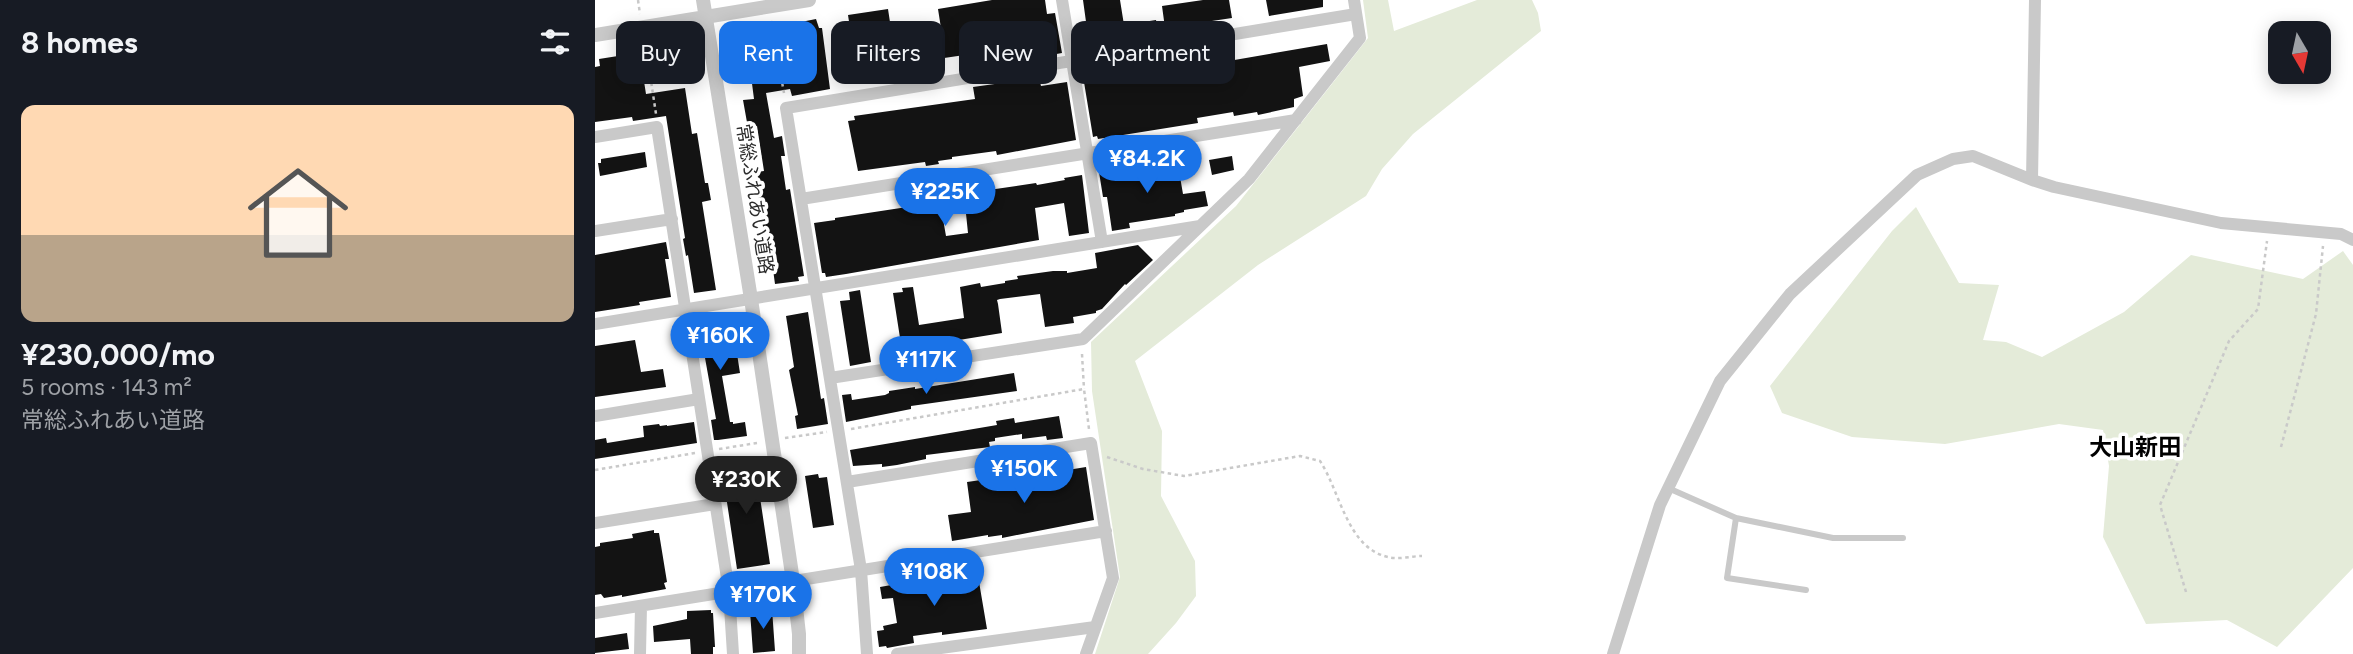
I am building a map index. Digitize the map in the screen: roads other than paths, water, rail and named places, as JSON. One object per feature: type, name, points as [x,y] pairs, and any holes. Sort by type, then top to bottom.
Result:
[{"type":"street","name":"常総ふれあい道路","points":[[703,0],[793,581],[799,654]]},
{"type":"street","points":[[595,35],[809,0]]},
{"type":"street","points":[[1062,0],[1071,55]]},
{"type":"street","points":[[830,378],[1083,339],[1249,179],[1360,38],[1354,0]]},
{"type":"street","points":[[2032,180],[2035,0]]},
{"type":"street","points":[[1235,33],[1356,13]]},
{"type":"street","points":[[867,654],[861,570],[786,108],[1071,61]]},
{"type":"street","points":[[1076,84],[1102,242]]},
{"type":"street","points":[[801,198],[1296,120]]},
{"type":"street","points":[[595,137],[657,127],[729,591],[733,654]]},
{"type":"street","points":[[1613,654],[1660,505],[1720,381],[1790,294],[1917,175],[1953,159],[1973,156],[2032,180],[2221,223],[2341,234],[2353,240]]},
{"type":"street","points":[[595,231],[672,219]]},
{"type":"street","points":[[595,324],[1200,226]]},
{"type":"street","points":[[595,416],[699,399]]},
{"type":"street","points":[[847,482],[1091,447],[1113,578],[1086,654]]},
{"type":"street","points":[[595,523],[715,504]]},
{"type":"street","points":[[595,613],[1106,531]]},
{"type":"street","points":[[640,654],[641,606]]},
{"type":"street","points":[[897,654],[1095,627]]},
{"type":"lane","points":[[1668,488],[1736,519],[1833,537],[1903,538]]},
{"type":"lane","points":[[1736,519],[1727,578],[1806,590]]},
{"type":"district","name":"大山新田","points":[[2135,447]]}]
